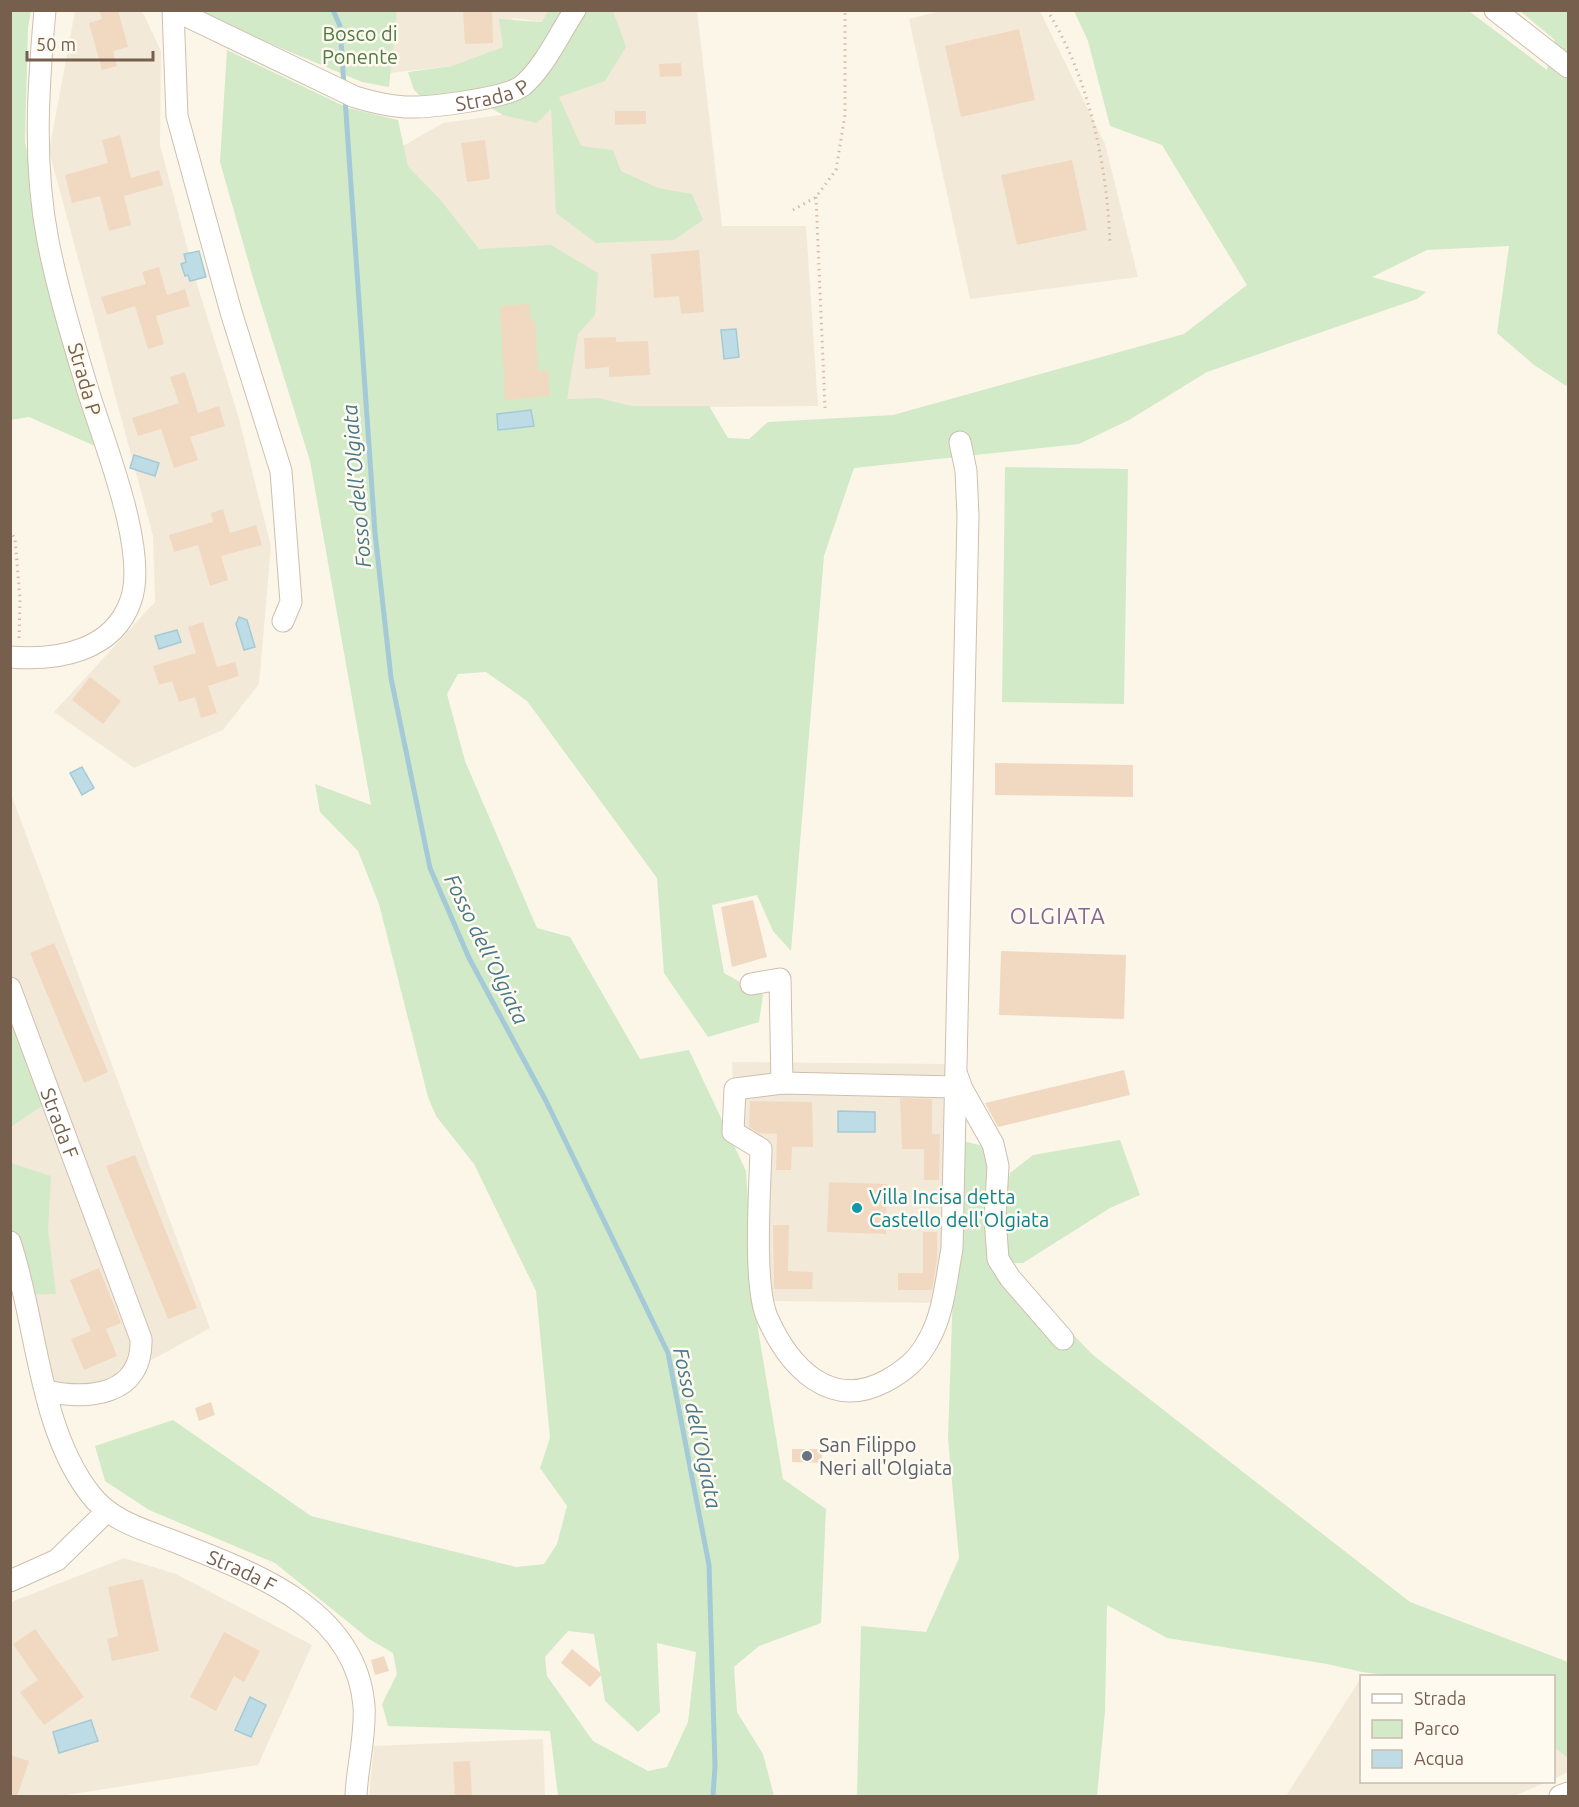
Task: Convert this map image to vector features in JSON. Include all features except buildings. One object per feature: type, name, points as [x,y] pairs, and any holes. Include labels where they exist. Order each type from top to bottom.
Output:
[{"type":"street","name":"Strada P","points":[[13,657],[68,654],[101,641],[116,626],[128,608],[136,577],[132,535],[87,387],[55,271],[45,222],[37,140],[37,99],[45,10]]},
{"type":"street","name":"Strada P","points":[[174,10],[356,97],[382,105],[414,107],[511,92],[533,75],[575,10]]},
{"type":"street","points":[[174,10],[177,116],[234,322],[280,471],[291,602],[283,621]]},
{"type":"street","points":[[1495,10],[1569,67]]},
{"type":"street","points":[[956,1079],[782,1083],[735,1089],[733,1132],[761,1149],[760,1280],[766,1316],[790,1358],[820,1385],[844,1392],[871,1389],[908,1369],[928,1341],[940,1310],[952,1249],[956,1079],[968,516],[966,471],[960,442]]},
{"type":"street","points":[[751,984],[780,979],[782,1083]]},
{"type":"street","name":"Strada F","points":[[10,988],[141,1339],[140,1354],[134,1370],[117,1388],[104,1393],[80,1396],[46,1391]]},
{"type":"street","points":[[956,1079],[993,1143],[998,1166],[995,1218],[999,1259],[1010,1278],[1063,1339]]},
{"type":"street","name":"Strada F","points":[[10,1242],[59,1437],[87,1490],[107,1511],[128,1523],[271,1584],[313,1612],[337,1636],[356,1664],[362,1691],[364,1720],[356,1797]]},
{"type":"street","points":[[10,1581],[57,1560],[107,1511]]},
{"type":"street","points":[[1560,1797],[1569,1793]]},
{"type":"path","points":[[793,210],[816,197],[836,170],[845,116],[845,10]]},
{"type":"path","points":[[1047,10],[1062,35],[1085,93],[1102,160],[1110,243]]},
{"type":"path","points":[[816,197],[825,408]]},
{"type":"path","points":[[10,530],[15,538],[21,632],[13,657]]},
{"type":"shaded area","points":[[75,11],[142,11],[161,51],[160,145],[199,291],[238,415],[271,546],[259,684],[223,730],[134,768],[54,712],[155,602],[153,536],[49,151]]},
{"type":"shaded area","points":[[397,11],[548,11],[543,22],[513,18],[504,47],[452,66],[390,73]]},
{"type":"shaded area","points":[[594,11],[697,11],[722,226],[806,226],[818,406],[570,408],[439,198],[408,166],[403,146],[443,123],[551,108]]},
{"type":"shaded area","points":[[941,11],[1040,11],[1105,144],[1138,277],[970,299],[909,19]]},
{"type":"shaded area","points":[[11,794],[210,1328],[108,1384],[52,1387],[11,1271]]},
{"type":"shaded area","points":[[732,1062],[949,1064],[945,1303],[768,1301],[758,1172],[735,1127]]},
{"type":"shaded area","points":[[124,1558],[176,1574],[312,1645],[258,1765],[60,1796],[11,1796],[11,1602]]},
{"type":"shaded area","points":[[1360,1680],[1360,1783],[1545,1783],[1514,1796],[1286,1796]]},
{"type":"shaded area","points":[[1555,1718],[1568,1721],[1568,1772],[1555,1778]]},
{"type":"shaded area","points":[[543,1739],[545,1796],[369,1796],[374,1746]]},
{"type":"green space","points":[[11,11],[31,11],[28,28],[25,142],[95,446],[29,417],[11,420]]},
{"type":"green space","name":"Bosco di Ponente","points":[[193,11],[397,11],[389,87],[362,82]]},
{"type":"green space","points":[[548,11],[582,11],[584,14],[586,11],[613,11],[626,47],[605,81],[559,97],[581,146],[613,150],[621,171],[658,188],[692,194],[703,220],[674,240],[596,243],[556,213],[551,109],[537,123],[503,115],[464,92],[433,109],[414,90],[408,72],[452,66],[503,47],[499,19],[542,22]]},
{"type":"green space","points":[[1074,11],[1469,11],[1547,70],[1550,48],[1555,40],[1520,11],[1568,11],[1568,387],[1534,365],[1497,333],[1509,246],[1427,250],[1372,277],[1426,292],[1417,299],[1207,372],[1129,420],[1079,444],[854,468],[824,556],[791,951],[773,931],[757,895],[712,905],[724,973],[763,995],[759,1022],[708,1037],[664,973],[657,878],[527,701],[486,672],[458,674],[447,694],[465,761],[537,928],[570,937],[640,1059],[689,1050],[746,1171],[755,1311],[783,1479],[826,1509],[821,1623],[759,1646],[734,1667],[737,1712],[763,1754],[774,1796],[558,1796],[550,1731],[388,1726],[382,1704],[397,1674],[393,1653],[369,1639],[275,1563],[149,1510],[105,1481],[95,1446],[173,1420],[311,1516],[516,1567],[544,1564],[557,1544],[567,1506],[540,1468],[550,1438],[536,1291],[474,1164],[436,1116],[428,1097],[379,904],[358,851],[320,812],[315,784],[371,805],[310,461],[253,278],[220,162],[227,50],[348,108],[398,120],[408,166],[439,198],[479,249],[551,245],[598,273],[595,315],[578,334],[567,399],[598,398],[632,406],[709,406],[728,438],[749,439],[768,422],[893,415],[1184,334],[1247,285],[1162,145],[1110,126],[1088,41]],"holes":[[[568,1631],[594,1634],[605,1701],[638,1732],[660,1712],[657,1643],[696,1652],[688,1722],[667,1767],[648,1771],[593,1741],[547,1676],[545,1657]]]},
{"type":"green space","points":[[1005,467],[1128,469],[1124,704],[1002,702]]},
{"type":"green space","points":[[10,988],[49,1101],[11,1127],[10,1127]]},
{"type":"green space","points":[[958,1140],[988,1147],[1000,1223],[1010,1173],[1033,1155],[1120,1140],[1140,1195],[1110,1208],[1023,1263],[1009,1263],[1011,1271],[1093,1355],[1410,1602],[1568,1662],[1568,1758],[1555,1748],[1555,1675],[1385,1675],[1362,1672],[1327,1664],[1167,1638],[1107,1605],[1105,1712],[1097,1796],[857,1796],[861,1626],[926,1632],[959,1558],[948,1439]]},
{"type":"green space","points":[[11,1163],[51,1176],[48,1229],[56,1294],[11,1295]]},
{"type":"water","points":[[199,251],[206,277],[190,281],[188,275],[185,276],[181,264],[186,262],[184,254]]},
{"type":"water","points":[[736,329],[739,357],[724,359],[721,330]]},
{"type":"water","points":[[531,410],[534,426],[498,430],[497,414]]},
{"type":"water","points":[[134,455],[159,463],[155,476],[130,468]]},
{"type":"water","points":[[239,617],[247,620],[255,647],[244,650],[236,624]]},
{"type":"water","points":[[177,630],[181,642],[159,649],[155,636]]},
{"type":"water","points":[[82,767],[94,788],[82,795],[70,773]]},
{"type":"water","points":[[838,1111],[875,1112],[875,1132],[838,1132]]},
{"type":"water","points":[[250,1697],[266,1705],[251,1737],[235,1730]]},
{"type":"water","points":[[91,1720],[98,1741],[59,1753],[53,1732]]},
{"type":"waterway","name":"Fosso dell’Olgiata","points":[[333,10],[340,26],[344,86]]},
{"type":"waterway","name":"Fosso dell’Olgiata","points":[[345,98],[375,533],[391,678],[430,868],[469,958],[546,1101],[668,1353],[709,1565],[715,1766],[713,1796]]},
{"type":"place","name":"Villa Incisa detta Castello dell'Olgiata","points":[[857,1208]]},
{"type":"place","name":"San Filippo Neri all'Olgiata","points":[[807,1456]]},
{"type":"district","name":"OLGIATA","points":[[1058,915]]}]
